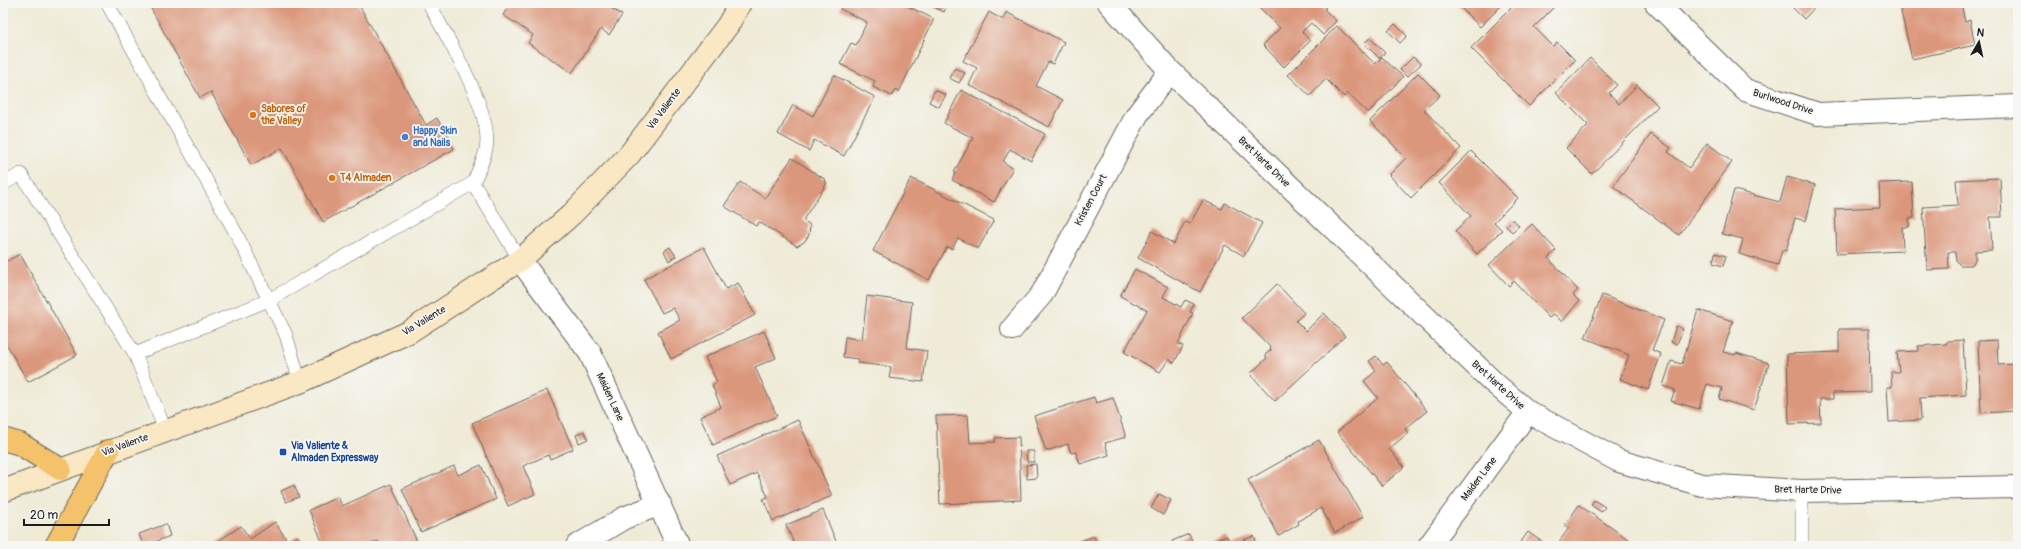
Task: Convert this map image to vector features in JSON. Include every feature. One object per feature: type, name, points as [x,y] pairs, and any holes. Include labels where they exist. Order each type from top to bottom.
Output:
[{"type":"main road","points":[[3,439],[20,444],[60,469]]},
{"type":"main road","points":[[56,546],[108,451]]},
{"type":"street","name":"Via Valiente","points":[[3,491],[108,451],[300,382],[409,332],[520,260],[572,214],[629,155],[728,25],[740,3]]},
{"type":"street","name":"Bret Harte Drive","points":[[1109,3],[1170,72],[1493,382],[1528,412],[1619,461],[1702,485],[1802,492],[2018,487]]},
{"type":"street","name":"Burlwood Drive","points":[[1656,3],[1745,90],[1818,114],[2018,106]]},
{"type":"street","name":"Kristen Court","points":[[1012,329],[1042,294],[1137,115],[1170,72]]},
{"type":"street","name":"Maiden Lane","points":[[520,260],[590,353],[678,546]]},
{"type":"street","name":"Maiden Lane","points":[[1429,546],[1528,412]]},
{"type":"street","points":[[578,546],[624,518],[660,504]]},
{"type":"lane","points":[[108,3],[237,235],[286,335],[300,382]]},
{"type":"lane","points":[[135,354],[269,300],[473,183],[486,149],[487,127],[474,91],[429,3]]},
{"type":"lane","points":[[3,184],[21,174],[135,354],[166,430]]},
{"type":"lane","points":[[473,183],[520,260]]},
{"type":"lane","points":[[1802,492],[1802,546]]},
{"type":"building","points":[[148,3],[358,3],[426,125],[437,118],[454,149],[323,222],[282,148],[251,165],[211,92],[200,98]]},
{"type":"building","points":[[511,3],[603,3],[622,15],[609,35],[601,29],[572,73],[528,43],[533,35],[503,15]]},
{"type":"building","points":[[843,3],[901,3],[934,19],[899,92],[895,90],[892,96],[873,87],[875,81],[840,64],[851,43],[856,45],[867,22],[840,9]]},
{"type":"building","points":[[925,3],[948,3],[944,12]]},
{"type":"building","points":[[1255,3],[1321,3],[1326,8],[1324,9],[1336,21],[1323,35],[1311,23],[1302,32],[1310,41],[1284,67],[1263,45],[1280,28]]},
{"type":"building","points":[[1456,3],[1504,3],[1480,27]]},
{"type":"building","points":[[1516,3],[1554,3],[1556,5],[1534,27],[1553,46],[1557,42],[1575,60],[1529,106],[1471,48]]},
{"type":"building","points":[[1788,3],[1819,3],[1804,19]]},
{"type":"building","points":[[1899,3],[1961,3],[1965,22],[1970,20],[1975,45],[1912,59]]},
{"type":"building","points":[[989,12],[1003,20],[1006,12],[1064,42],[1053,64],[1048,62],[1036,86],[1063,100],[1049,127],[969,85],[977,68],[963,61]]},
{"type":"building","points":[[1395,24],[1407,36],[1400,43],[1388,31]]},
{"type":"building","points":[[1337,26],[1375,64],[1382,57],[1403,77],[1368,113],[1347,93],[1344,97],[1326,79],[1310,96],[1288,75]]},
{"type":"building","points":[[1370,38],[1385,53],[1379,58],[1364,43]]},
{"type":"building","points":[[1413,57],[1421,64],[1407,77],[1400,70]]},
{"type":"building","points":[[1590,58],[1617,85],[1609,93],[1619,104],[1637,85],[1658,106],[1592,174],[1566,148],[1588,125],[1556,93]]},
{"type":"building","points":[[955,68],[965,73],[959,83],[949,78]]},
{"type":"building","points":[[1418,73],[1440,95],[1424,110],[1461,148],[1411,198],[1389,175],[1406,158],[1370,121]]},
{"type":"building","points":[[834,75],[875,97],[844,156],[814,140],[809,151],[778,134],[793,105],[813,116]]},
{"type":"building","points":[[935,90],[946,95],[939,107],[929,102]]},
{"type":"building","points":[[961,90],[1045,134],[1031,161],[1010,149],[1003,162],[1013,168],[994,202],[952,180],[956,173],[954,172],[973,138],[944,123]]},
{"type":"building","points":[[1651,134],[1671,148],[1668,152],[1689,168],[1707,143],[1732,162],[1679,235],[1613,186]]},
{"type":"building","points":[[1471,151],[1518,198],[1494,222],[1502,230],[1477,254],[1455,231],[1471,216],[1439,183]]},
{"type":"building","points":[[792,158],[826,180],[825,182],[827,183],[803,220],[810,225],[809,235],[804,242],[797,246],[759,222],[756,226],[724,206],[740,182],[765,198]]},
{"type":"building","points":[[1787,177],[1815,185],[1806,221],[1795,218],[1786,251],[1782,250],[1778,265],[1739,254],[1743,239],[1722,234],[1734,190],[1780,202]]},
{"type":"building","points":[[911,178],[994,220],[978,249],[958,238],[952,249],[947,247],[929,280],[873,251]]},
{"type":"building","points":[[2000,178],[2002,217],[1990,217],[1992,250],[1975,251],[1975,260],[1972,265],[1960,265],[1956,260],[1955,252],[1948,252],[1949,269],[1927,270],[1923,207],[1958,205],[1956,180]]},
{"type":"building","points":[[2015,178],[2018,178],[2018,211],[2017,211]]},
{"type":"building","points":[[1912,182],[1914,218],[1909,218],[1909,227],[1902,227],[1903,251],[1837,254],[1835,209],[1880,207],[1879,183]]},
{"type":"building","points":[[1203,200],[1222,209],[1225,203],[1262,223],[1244,256],[1225,245],[1200,292],[1138,258],[1152,231],[1174,244],[1185,222],[1190,224]]},
{"type":"building","points":[[1513,219],[1519,226],[1512,232],[1506,226]]},
{"type":"building","points":[[1532,224],[1556,250],[1548,258],[1578,290],[1573,295],[1579,301],[1562,322],[1554,314],[1549,318],[1514,281],[1509,286],[1489,265]]},
{"type":"building","points":[[670,247],[676,256],[669,261],[664,251]]},
{"type":"building","points":[[704,247],[726,289],[738,283],[755,315],[671,359],[658,332],[680,320],[673,308],[662,313],[644,279]]},
{"type":"building","points":[[1715,253],[1726,256],[1723,266],[1713,263]]},
{"type":"building","points":[[20,254],[77,355],[28,382],[3,338],[3,263]]},
{"type":"building","points":[[1135,269],[1168,287],[1163,297],[1181,307],[1185,300],[1194,304],[1190,312],[1193,313],[1178,344],[1183,346],[1174,363],[1169,359],[1160,372],[1124,352],[1147,310],[1120,296]]},
{"type":"building","points":[[1277,284],[1304,313],[1296,321],[1306,331],[1324,313],[1345,336],[1275,401],[1250,374],[1267,358],[1265,355],[1271,350],[1270,347],[1242,318]]},
{"type":"building","points":[[1602,295],[1664,320],[1652,350],[1661,354],[1648,390],[1620,379],[1629,355],[1585,338]]},
{"type":"building","points":[[867,296],[912,302],[907,348],[927,351],[923,382],[889,378],[891,367],[858,363],[859,359],[843,357],[845,337],[862,340]]},
{"type":"building","points":[[1698,310],[1733,321],[1723,352],[1735,355],[1736,353],[1769,363],[1754,410],[1719,399],[1722,388],[1707,384],[1699,409],[1671,401],[1675,390],[1663,386],[1671,361],[1682,364]]},
{"type":"building","points":[[1676,326],[1683,329],[1677,344],[1671,342]]},
{"type":"building","points":[[1839,329],[1869,329],[1870,392],[1833,393],[1833,399],[1820,399],[1821,423],[1789,424],[1787,354],[1839,352]]},
{"type":"building","points":[[764,331],[776,358],[755,367],[777,416],[713,445],[700,417],[721,407],[712,385],[717,382],[705,357]]},
{"type":"building","points":[[1963,340],[1966,395],[1920,398],[1921,420],[1889,422],[1887,387],[1892,387],[1891,372],[1899,372],[1897,352],[1919,351],[1918,346],[1946,344],[1948,341]]},
{"type":"building","points":[[1997,340],[1998,365],[2018,364],[2018,411],[1981,413],[1978,341]]},
{"type":"building","points":[[1376,356],[1383,365],[1387,362],[1427,411],[1405,429],[1408,433],[1389,449],[1404,467],[1382,486],[1337,432],[1378,398],[1364,381],[1376,371],[1369,361]]},
{"type":"building","points":[[547,390],[573,449],[550,459],[548,455],[523,466],[535,494],[508,506],[472,423]]},
{"type":"building","points":[[1094,397],[1096,403],[1113,398],[1126,437],[1105,443],[1109,455],[1080,464],[1076,452],[1071,453],[1068,444],[1046,451],[1034,416]]},
{"type":"building","points":[[968,415],[970,443],[995,442],[995,438],[1019,437],[1021,500],[940,504],[936,416]]},
{"type":"building","points":[[798,420],[832,496],[773,521],[763,499],[768,497],[757,473],[730,485],[717,456]]},
{"type":"building","points":[[584,431],[588,439],[579,443],[576,435]]},
{"type":"building","points":[[1319,440],[1363,517],[1335,533],[1321,508],[1298,521],[1299,524],[1279,536],[1248,480]]},
{"type":"building","points":[[1026,451],[1034,451],[1034,462],[1027,462]]},
{"type":"building","points":[[1036,464],[1037,478],[1027,479],[1026,465]]},
{"type":"building","points":[[481,465],[496,499],[421,532],[402,489],[454,466],[458,475]]},
{"type":"building","points":[[391,484],[419,546],[381,546],[378,541],[366,546],[324,546],[309,510],[338,497],[342,506]]},
{"type":"building","points":[[294,485],[299,497],[286,502],[281,491]]},
{"type":"building","points":[[1159,494],[1171,500],[1163,515],[1151,508]]},
{"type":"building","points":[[1594,500],[1605,507],[1601,512],[1591,505]]},
{"type":"building","points":[[1579,505],[1632,542],[1630,546],[1556,546],[1569,528],[1565,525]]},
{"type":"building","points":[[823,510],[838,546],[795,546],[786,525]]},
{"type":"building","points":[[275,522],[288,542],[298,536],[305,546],[211,546],[241,526],[250,539]]},
{"type":"building","points":[[166,524],[170,536],[144,546],[139,534]]},
{"type":"building","points":[[1528,532],[1548,546],[1518,546]]},
{"type":"building","points":[[1189,534],[1194,546],[1174,546],[1172,541]]},
{"type":"building","points":[[1094,536],[1097,546],[1067,546]]},
{"type":"building","points":[[1227,536],[1231,545],[1254,536],[1258,546],[1200,546]]},
{"type":"place","name":"Sabores of the Valley","points":[[253,115]]},
{"type":"place","name":"Happy Skin and Nails","points":[[405,137]]},
{"type":"place","name":"T4 Almaden","points":[[332,178]]},
{"type":"place","name":"Via Valiente & Almaden Expressway","points":[[283,452]]}]
